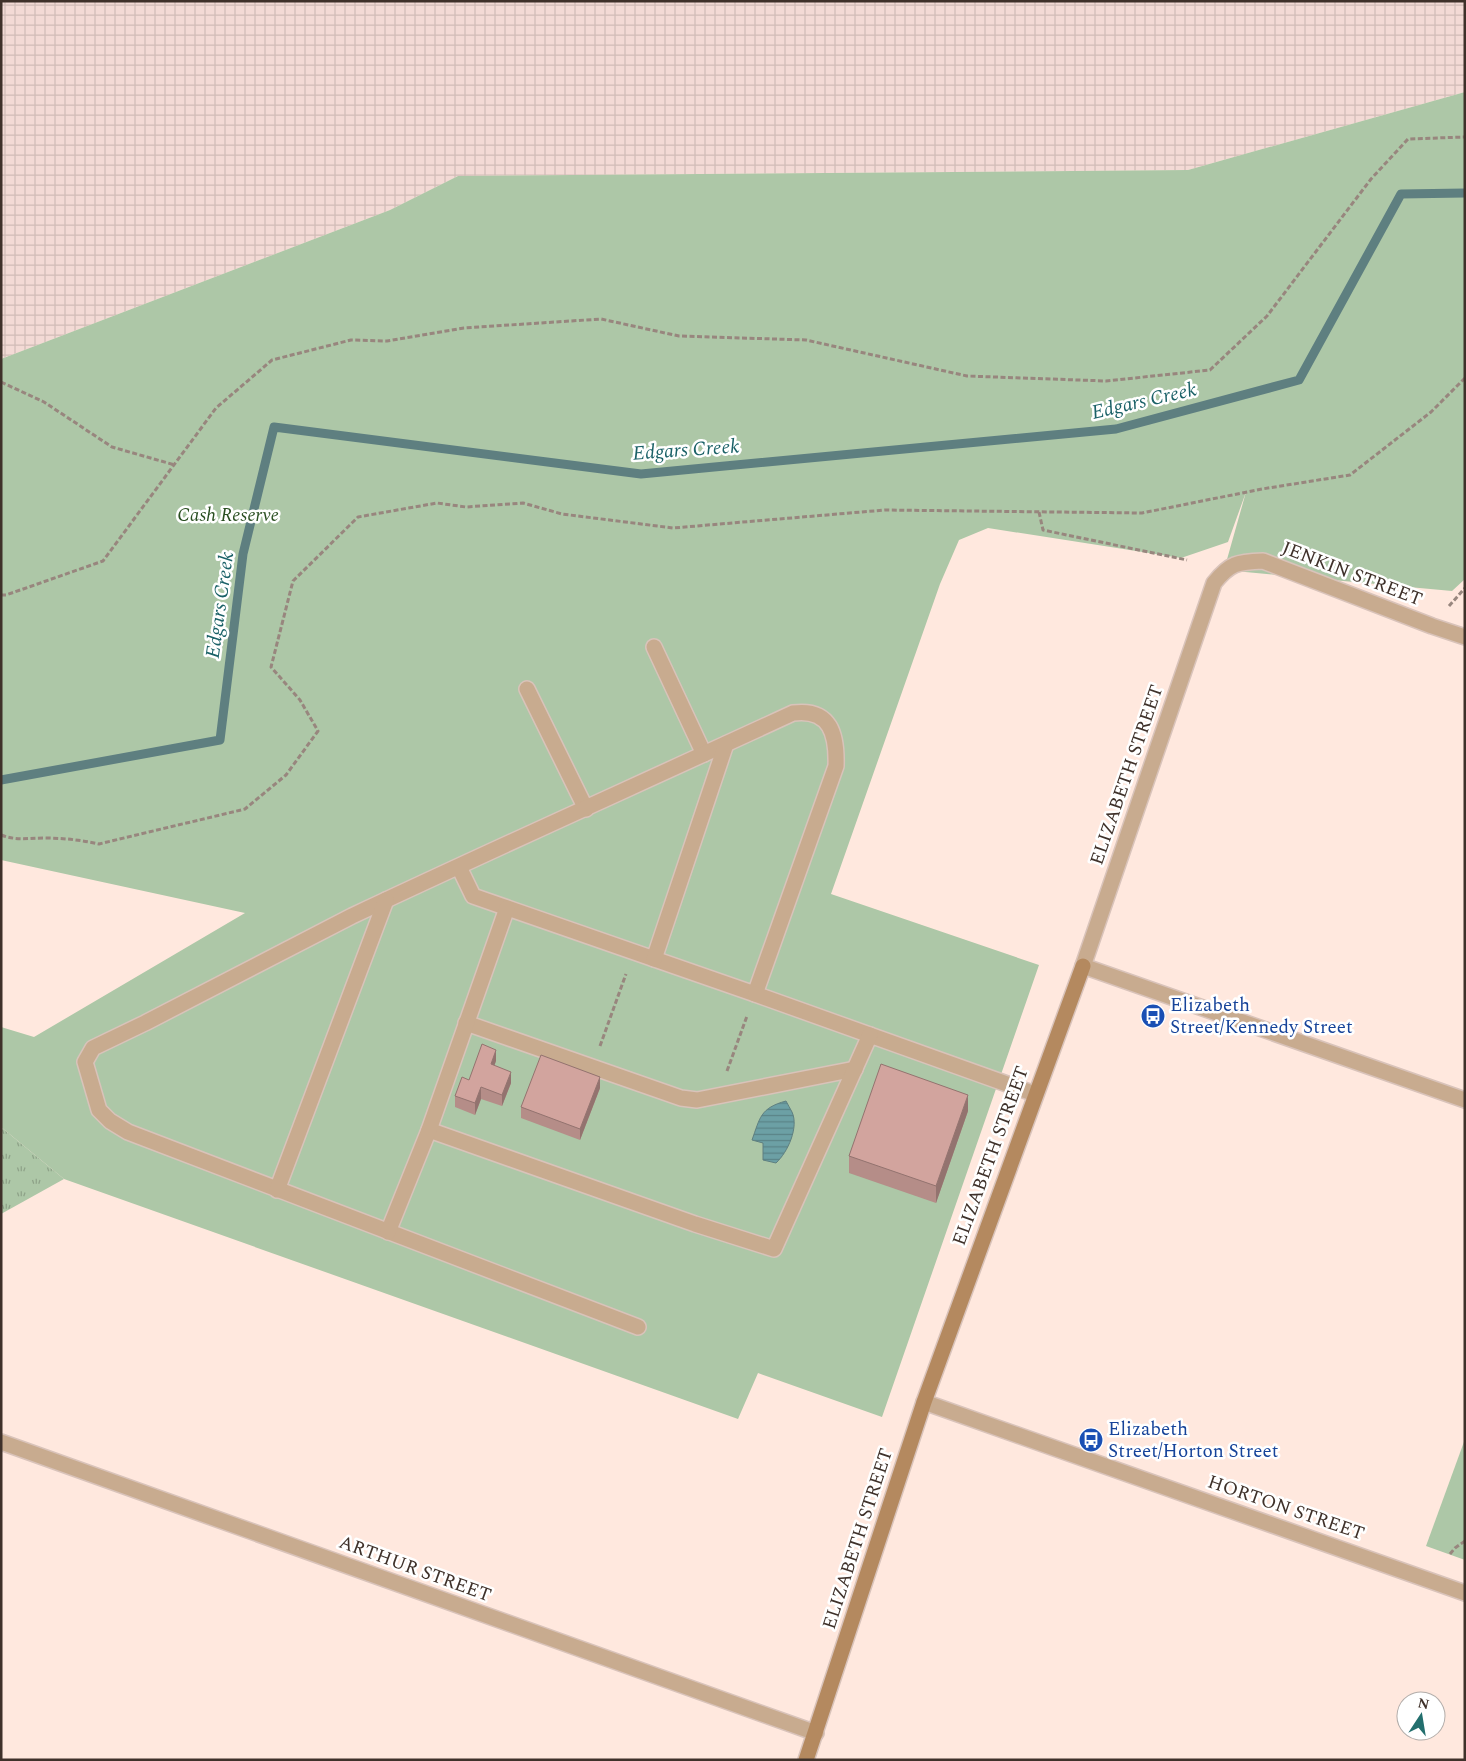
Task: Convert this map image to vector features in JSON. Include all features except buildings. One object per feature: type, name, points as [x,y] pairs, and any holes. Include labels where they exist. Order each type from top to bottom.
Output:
[{"type":"street","name":"JENKIN STREET","points":[[1224,570],[1240,562],[1262,561],[1465,637]]},
{"type":"street","name":"ELIZABETH STREET","points":[[806,1760],[924,1402],[1083,966],[1214,583],[1224,570]]},
{"type":"street","points":[[654,647],[704,754]]},
{"type":"street","points":[[527,689],[586,809]]},
{"type":"street","points":[[638,1327],[128,1132],[110,1121],[99,1110],[85,1062],[93,1048],[352,916],[793,713],[805,711],[814,713],[828,723],[834,735],[837,748],[836,766],[755,994]]},
{"type":"street","points":[[654,959],[726,744]]},
{"type":"street","points":[[459,867],[473,896],[1035,1094]]},
{"type":"street","points":[[278,1190],[386,900]]},
{"type":"street","points":[[388,1232],[429,1130],[507,908]]},
{"type":"street","points":[[1083,966],[1465,1100]]},
{"type":"street","points":[[466,1023],[681,1098],[696,1100],[855,1069]]},
{"type":"street","points":[[429,1130],[694,1224],[774,1248],[870,1035]]},
{"type":"street","name":"HORTON STREET","points":[[924,1402],[1465,1593]]},
{"type":"street","name":"ARTHUR STREET","points":[[1,1442],[816,1733]]},
{"type":"path","points":[[1,595],[6,595],[103,561],[216,408],[272,360],[350,340],[387,341],[464,328],[601,319],[679,336],[806,340],[968,376],[1106,381],[1210,370],[1267,316],[1371,179],[1408,140],[1465,137]]},
{"type":"path","points":[[1,835],[12,839],[44,838],[77,840],[99,844],[245,809],[286,775],[318,731],[300,700],[271,667],[293,581],[358,517],[437,504],[466,506],[523,503],[562,514],[673,528],[885,510],[1142,513],[1262,489],[1350,475],[1431,412],[1465,378]]},
{"type":"path","points":[[1,382],[44,402],[112,447],[175,465]]},
{"type":"path","points":[[1040,512],[1043,530],[1187,560]]},
{"type":"path","points":[[592,1067],[634,952]]},
{"type":"path","points":[[718,1095],[755,994]]},
{"type":"path","points":[[1450,1554],[1465,1541]]},
{"type":"shaded area","points":[[1,1],[1465,1],[1465,92],[1188,170],[458,176],[390,210],[1,359]]},
{"type":"green space","name":"Cash Reserve","points":[[1465,92],[1465,579],[1452,591],[1224,570],[1246,492],[1228,542],[1181,558],[988,528],[959,540],[940,584],[831,894],[1039,965],[882,1417],[758,1373],[738,1419],[64,1179],[1,1127],[1,1027],[34,1037],[245,913],[1,860],[1,359],[390,210],[458,176],[1188,170]]},
{"type":"green space","points":[[1,1127],[64,1179],[1,1214]]},
{"type":"green space","points":[[1465,1439],[1465,1560],[1426,1546]]},
{"type":"water","points":[[786,1101],[794,1118],[791,1139],[785,1152],[776,1163],[763,1160],[763,1143],[752,1140],[759,1120],[771,1107]]},
{"type":"waterway","name":"Edgars Creek","points":[[1,780],[220,740],[243,554],[274,427],[641,474],[1116,429],[1299,380],[1401,194],[1465,193]]},
{"type":"place","name":"Elizabeth Street/Kennedy Street","points":[[1153,1016]]},
{"type":"place","name":"Elizabeth Street/Horton Street","points":[[1091,1440]]}]
